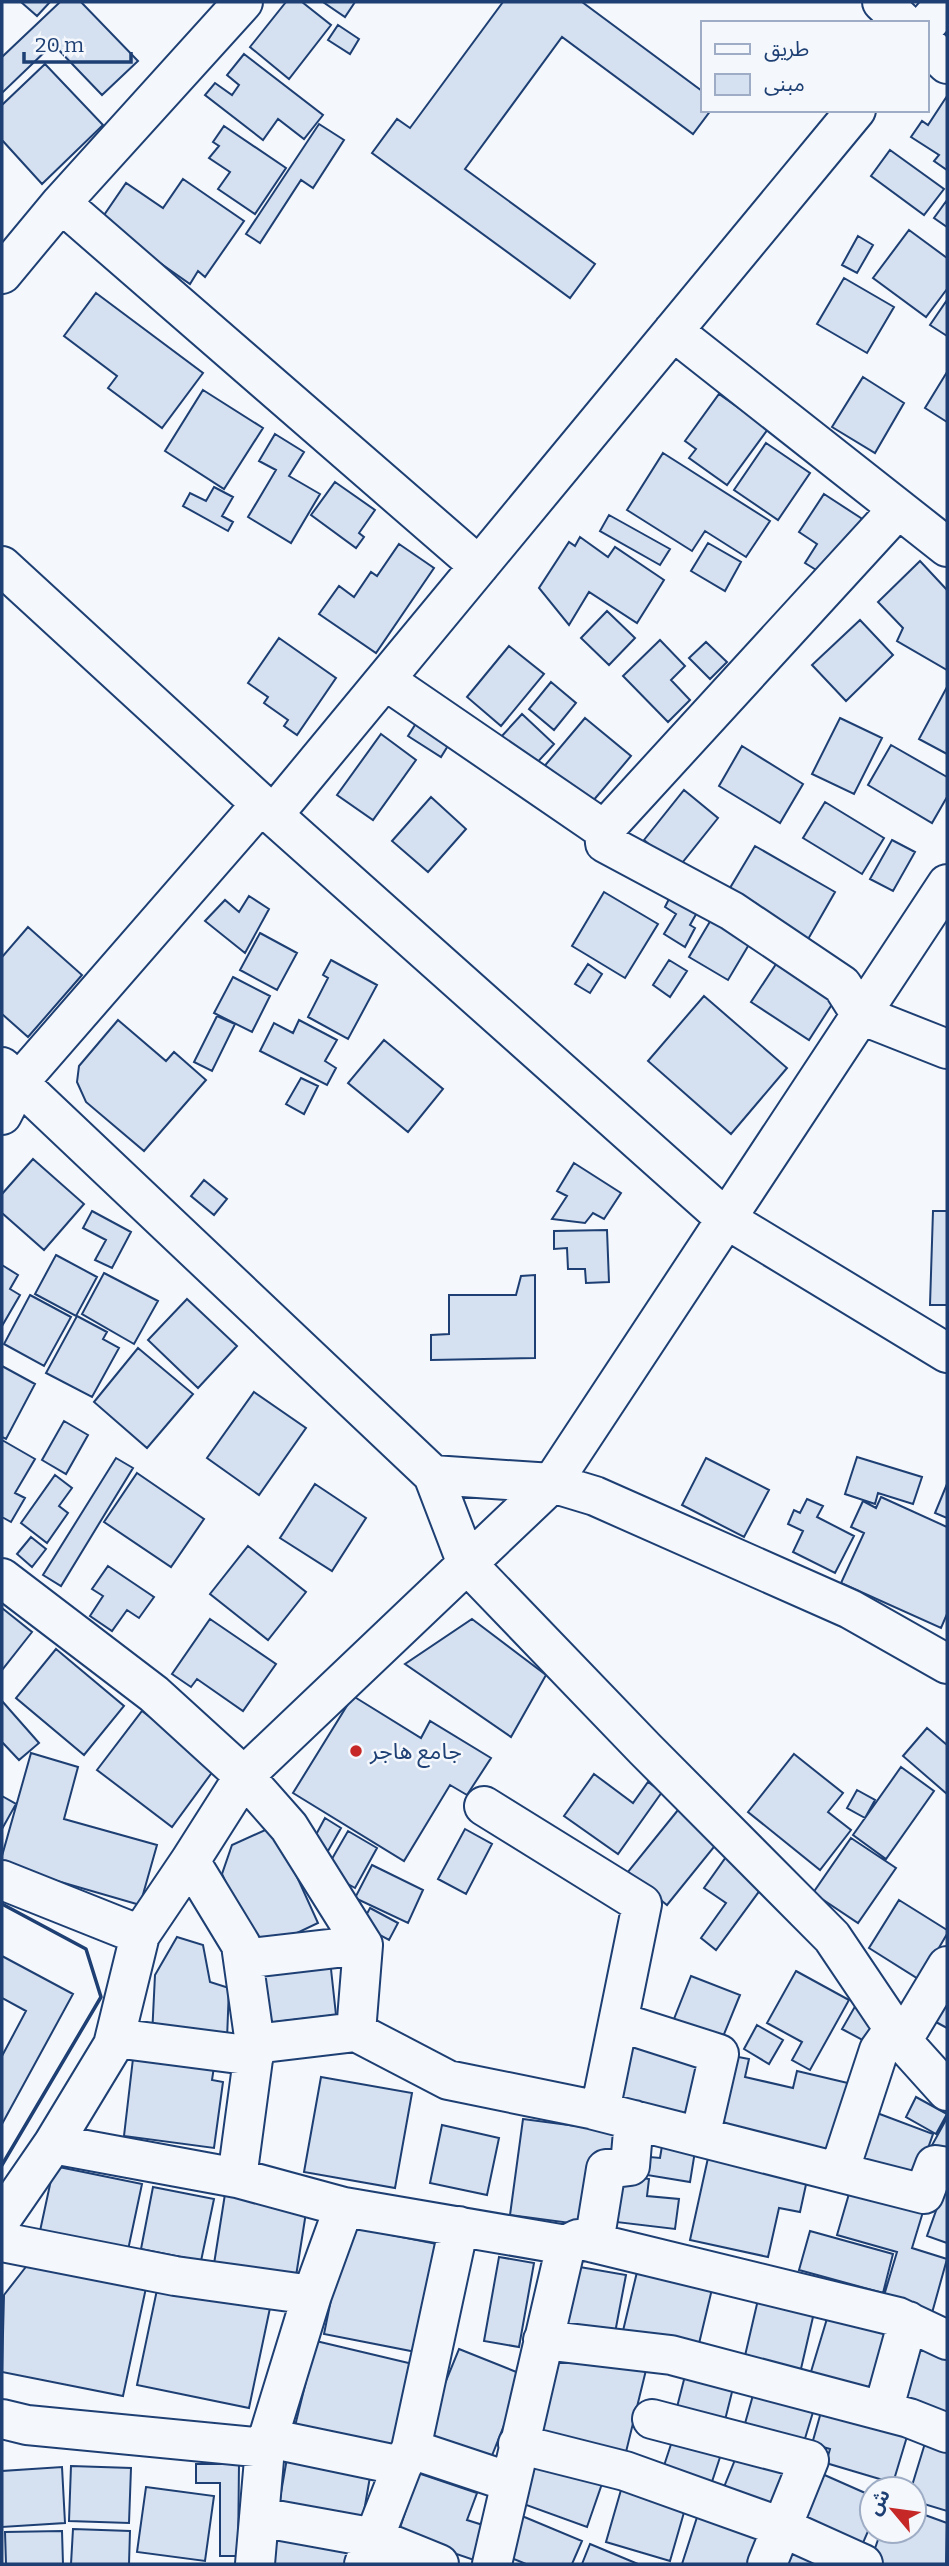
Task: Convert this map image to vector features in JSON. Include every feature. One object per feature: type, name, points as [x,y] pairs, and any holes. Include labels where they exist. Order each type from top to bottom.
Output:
[{"type":"street","points":[[2,274],[61,203],[243,2]]},
{"type":"street","points":[[882,2],[902,21]]},
{"type":"street","points":[[928,23],[946,2]]},
{"type":"street","points":[[928,46],[947,64]]},
{"type":"street","points":[[2,1115],[10,1075],[267,809],[384,680],[854,112]]},
{"type":"street","points":[[61,203],[479,566]]},
{"type":"street","points":[[673,331],[947,547]]},
{"type":"street","points":[[898,509],[604,830],[605,843],[732,911],[842,985],[861,1015],[947,1049]]},
{"type":"street","points":[[2,566],[267,809],[726,1219],[947,1353]]},
{"type":"street","points":[[384,680],[604,830]]},
{"type":"street","points":[[2,2218],[53,2144],[113,2045],[140,1935],[244,1776],[552,1483],[947,884]]},
{"type":"street","points":[[10,1075],[433,1475],[467,1563],[645,1749],[832,1937],[898,2035],[947,2091]]},
{"type":"street","points":[[433,1475],[552,1483],[594,1496],[850,1609],[947,1664]]},
{"type":"street","points":[[2,1578],[154,1694],[244,1776],[289,1827],[363,1945],[356,2032]]},
{"type":"street","points":[[115,2038],[254,2050],[356,2032],[448,2081],[600,2111],[642,1904],[484,1806]]},
{"type":"street","points":[[190,1861],[241,1945],[254,2050],[237,2178]]},
{"type":"street","points":[[2,1880],[140,1935]]},
{"type":"street","points":[[243,1959],[363,1945]]},
{"type":"street","points":[[839,2172],[879,2050],[898,2035],[947,1966]]},
{"type":"street","points":[[619,2022],[719,2054],[700,2137]]},
{"type":"street","points":[[594,2110],[924,2194],[935,2165],[947,2168]]},
{"type":"street","points":[[496,2563],[518,2444],[543,2340],[606,2169],[630,2166],[634,2120]]},
{"type":"street","points":[[53,2144],[237,2178],[344,2207],[580,2244],[908,2321],[947,2340]]},
{"type":"street","points":[[255,2564],[266,2443],[312,2295],[344,2207]]},
{"type":"street","points":[[370,2551],[407,2457],[459,2226]]},
{"type":"street","points":[[2,2242],[175,2276],[312,2295]]},
{"type":"street","points":[[883,2411],[908,2321]]},
{"type":"street","points":[[543,2340],[671,2355],[883,2411],[947,2433]]},
{"type":"street","points":[[2,2419],[27,2425],[266,2443],[407,2457],[510,2482]]},
{"type":"street","points":[[652,2419],[809,2460],[767,2564]]},
{"type":"street","points":[[518,2444],[625,2471],[781,2528],[863,2564]]},
{"type":"street","points":[[259,2517],[370,2551],[439,2564]]},
{"type":"building","points":[[21,2],[50,2],[37,16]]},
{"type":"building","points":[[60,2],[81,2],[138,61],[102,95],[53,44],[2,93],[2,57]]},
{"type":"building","points":[[286,2],[302,2],[331,25],[289,79],[250,47]]},
{"type":"building","points":[[323,2],[355,2],[345,17]]},
{"type":"building","points":[[503,2],[582,2],[701,90],[701,112],[710,112],[693,134],[562,37],[465,169],[595,264],[570,298],[372,153],[397,119],[410,128]]},
{"type":"building","points":[[338,25],[359,39],[350,54],[328,40]]},
{"type":"building","points":[[244,54],[323,115],[304,139],[278,119],[263,140],[205,95],[215,83],[232,95],[239,85],[227,75]]},
{"type":"building","points":[[45,64],[103,125],[42,184],[2,140],[2,105]]},
{"type":"building","points":[[947,96],[947,170],[934,161],[939,155],[911,137],[922,121],[928,125]]},
{"type":"building","points":[[319,124],[344,140],[313,188],[301,180],[260,243],[246,234]]},
{"type":"building","points":[[224,126],[286,168],[255,214],[218,189],[230,172],[209,158],[219,146],[213,142]]},
{"type":"building","points":[[890,150],[944,189],[924,215],[871,176]]},
{"type":"building","points":[[183,179],[244,221],[205,277],[198,271],[190,284],[100,221],[126,183],[163,208]]},
{"type":"building","points":[[947,200],[947,227],[934,218]]},
{"type":"building","points":[[909,230],[947,258],[947,289],[926,317],[873,278]]},
{"type":"building","points":[[858,236],[873,245],[857,273],[842,265]]},
{"type":"building","points":[[844,278],[894,307],[867,353],[817,324]]},
{"type":"building","points":[[96,293],[203,373],[162,428],[108,388],[117,376],[64,336]]},
{"type":"building","points":[[947,300],[947,336],[930,325]]},
{"type":"building","points":[[947,372],[947,422],[925,408]]},
{"type":"building","points":[[863,377],[904,403],[875,453],[832,427]]},
{"type":"building","points":[[203,390],[263,428],[224,489],[165,451]]},
{"type":"building","points":[[719,394],[768,429],[727,485],[689,458],[696,449],[685,441]]},
{"type":"building","points":[[275,434],[304,452],[289,476],[320,494],[291,543],[248,517],[276,470],[259,461]]},
{"type":"building","points":[[766,443],[810,473],[778,520],[734,490]]},
{"type":"building","points":[[663,453],[770,521],[746,557],[705,531],[692,551],[627,510]]},
{"type":"building","points":[[335,482],[375,510],[359,533],[364,537],[356,548],[311,515]]},
{"type":"building","points":[[214,487],[233,497],[222,516],[233,522],[228,531],[183,506],[190,493],[206,501]]},
{"type":"building","points":[[824,494],[867,522],[829,578],[805,563],[817,544],[799,532]]},
{"type":"building","points":[[609,515],[670,549],[660,565],[600,531]]},
{"type":"building","points":[[580,537],[608,557],[615,547],[664,580],[637,623],[589,592],[569,625],[539,588],[569,542],[575,546]]},
{"type":"building","points":[[708,543],[741,562],[725,591],[691,571]]},
{"type":"building","points":[[399,544],[434,568],[376,653],[319,614],[339,586],[354,597],[371,572],[377,576]]},
{"type":"building","points":[[920,561],[947,590],[947,670],[897,641],[903,628],[878,602]]},
{"type":"building","points":[[607,611],[635,638],[609,665],[581,638]]},
{"type":"building","points":[[860,620],[893,655],[846,701],[812,665]]},
{"type":"building","points":[[279,638],[336,678],[297,735],[284,726],[288,720],[264,703],[268,697],[248,683]]},
{"type":"building","points":[[660,640],[685,666],[671,680],[690,700],[668,722],[623,676]]},
{"type":"building","points":[[706,642],[727,662],[710,679],[689,658]]},
{"type":"building","points":[[509,646],[544,674],[501,726],[467,697]]},
{"type":"building","points":[[551,682],[576,703],[554,730],[529,709]]},
{"type":"building","points":[[947,687],[947,754],[919,739]]},
{"type":"building","points":[[422,714],[454,736],[441,757],[408,736]]},
{"type":"building","points":[[522,714],[554,744],[534,766],[501,737]]},
{"type":"building","points":[[585,718],[631,756],[587,808],[542,769]]},
{"type":"building","points":[[840,718],[882,738],[854,794],[812,774]]},
{"type":"building","points":[[381,734],[416,760],[373,820],[337,795]]},
{"type":"building","points":[[891,745],[947,777],[947,797],[932,823],[868,785]]},
{"type":"building","points":[[742,746],[803,784],[780,823],[719,786]]},
{"type":"building","points":[[684,790],[718,818],[678,868],[644,840]]},
{"type":"building","points":[[431,797],[466,829],[428,872],[392,841]]},
{"type":"building","points":[[825,802],[884,838],[862,874],[803,838]]},
{"type":"building","points":[[892,840],[915,852],[893,891],[870,879]]},
{"type":"building","points":[[755,846],[835,892],[807,941],[750,915],[757,904],[730,888]]},
{"type":"building","points":[[604,892],[658,924],[625,978],[572,946]]},
{"type":"building","points":[[672,893],[699,909],[690,925],[695,928],[685,947],[664,934],[676,914],[665,907]]},
{"type":"building","points":[[249,896],[269,909],[245,953],[205,921],[225,900],[239,912]]},
{"type":"building","points":[[715,913],[754,936],[728,980],[689,957]]},
{"type":"building","points":[[28,927],[82,975],[28,1037],[2,1014],[2,957]]},
{"type":"building","points":[[260,933],[297,953],[277,990],[240,970]]},
{"type":"building","points":[[782,955],[840,992],[809,1040],[751,1002]]},
{"type":"building","points":[[331,960],[377,985],[348,1039],[308,1017],[328,978],[323,975]]},
{"type":"building","points":[[669,960],[687,971],[670,997],[653,985]]},
{"type":"building","points":[[588,964],[602,974],[590,993],[575,984]]},
{"type":"building","points":[[233,977],[270,996],[252,1032],[214,1013]]},
{"type":"building","points":[[704,996],[787,1068],[731,1134],[648,1061]]},
{"type":"building","points":[[217,1016],[235,1024],[212,1071],[194,1062]]},
{"type":"building","points":[[118,1020],[166,1061],[174,1052],[206,1080],[144,1151],[86,1102],[77,1082],[79,1066]]},
{"type":"building","points":[[299,1020],[337,1040],[325,1061],[336,1068],[327,1085],[260,1051],[274,1023],[293,1033]]},
{"type":"building","points":[[384,1040],[443,1089],[408,1132],[348,1083]]},
{"type":"building","points":[[301,1078],[318,1086],[304,1114],[286,1104]]},
{"type":"building","points":[[33,1159],[84,1204],[44,1250],[2,1213],[2,1194]]},
{"type":"building","points":[[574,1163],[621,1193],[604,1219],[593,1213],[585,1223],[552,1219],[567,1196],[557,1191]]},
{"type":"building","points":[[204,1180],[227,1199],[214,1215],[191,1196]]},
{"type":"building","points":[[92,1211],[131,1232],[112,1268],[95,1260],[106,1240],[83,1228]]},
{"type":"building","points":[[933,1211],[947,1211],[947,1305],[930,1305]]},
{"type":"building","points":[[607,1230],[609,1282],[586,1283],[585,1269],[568,1269],[567,1248],[554,1249],[554,1231]]},
{"type":"building","points":[[56,1255],[97,1277],[76,1316],[35,1294]]},
{"type":"building","points":[[2,1265],[18,1275],[10,1289],[20,1295],[2,1326]]},
{"type":"building","points":[[104,1273],[158,1301],[134,1344],[82,1314]]},
{"type":"building","points":[[535,1275],[535,1358],[431,1360],[431,1335],[449,1334],[449,1295],[516,1295],[521,1276]]},
{"type":"building","points":[[30,1295],[71,1317],[44,1366],[4,1344]]},
{"type":"building","points":[[187,1299],[237,1346],[198,1388],[148,1340]]},
{"type":"building","points":[[77,1316],[107,1332],[103,1339],[119,1348],[92,1397],[46,1373]]},
{"type":"building","points":[[138,1348],[193,1394],[147,1448],[94,1402]]},
{"type":"building","points":[[2,1366],[35,1384],[6,1439],[2,1437]]},
{"type":"building","points":[[254,1392],[306,1428],[259,1495],[207,1458]]},
{"type":"building","points":[[64,1421],[88,1435],[66,1474],[42,1460]]},
{"type":"building","points":[[2,1440],[35,1459],[15,1493],[25,1498],[11,1522],[2,1517]]},
{"type":"building","points":[[857,1457],[922,1477],[913,1504],[878,1493],[875,1504],[845,1494]]},
{"type":"building","points":[[116,1458],[133,1468],[61,1586],[43,1575]]},
{"type":"building","points":[[706,1458],[769,1490],[744,1537],[682,1505]]},
{"type":"building","points":[[137,1473],[204,1519],[171,1567],[104,1522]]},
{"type":"building","points":[[55,1475],[72,1488],[59,1506],[68,1513],[47,1543],[21,1523]]},
{"type":"building","points":[[315,1484],[366,1518],[332,1571],[280,1538]]},
{"type":"building","points":[[947,1484],[947,1518],[935,1513]]},
{"type":"building","points":[[881,1497],[947,1527],[947,1614],[941,1628],[841,1583],[864,1533],[851,1527],[863,1501],[876,1508]]},
{"type":"building","points":[[807,1499],[823,1506],[817,1517],[854,1536],[835,1573],[793,1552],[803,1531],[788,1524],[794,1510],[800,1513]]},
{"type":"building","points":[[31,1537],[46,1549],[32,1567],[17,1554]]},
{"type":"building","points":[[248,1546],[306,1592],[268,1640],[210,1594]]},
{"type":"building","points":[[108,1566],[154,1597],[139,1618],[127,1610],[112,1631],[90,1616],[103,1596],[92,1589]]},
{"type":"building","points":[[2,1608],[32,1632],[2,1670]]},
{"type":"building","points":[[210,1619],[276,1664],[243,1711],[197,1679],[191,1687],[172,1674]]},
{"type":"building","points":[[472,1619],[546,1675],[511,1737],[405,1664]]},
{"type":"building","points":[[56,1649],[124,1706],[84,1755],[16,1698]]},
{"type":"building","points":[[353,1696],[421,1738],[430,1721],[491,1758],[467,1795],[450,1785],[404,1861],[293,1793]]},
{"type":"building","points":[[2,1701],[39,1743],[19,1760],[2,1742]]},
{"type":"building","points":[[142,1711],[216,1767],[172,1827],[97,1770]]},
{"type":"building","points":[[927,1728],[947,1745],[947,1794],[903,1756]]},
{"type":"building","points":[[31,1753],[78,1767],[64,1819],[157,1845],[140,1905],[2,1865],[2,1856]]},
{"type":"building","points":[[794,1754],[843,1793],[828,1812],[851,1830],[820,1870],[748,1812]]},
{"type":"building","points":[[901,1767],[934,1791],[886,1859],[853,1835]]},
{"type":"building","points":[[594,1774],[633,1803],[648,1782],[662,1792],[618,1854],[564,1816]]},
{"type":"building","points":[[857,1790],[875,1800],[865,1818],[847,1808]]},
{"type":"building","points":[[2,1796],[16,1804],[2,1829]]},
{"type":"building","points":[[678,1810],[718,1842],[667,1905],[627,1873]]},
{"type":"building","points":[[325,1818],[341,1828],[328,1851],[312,1842]]},
{"type":"building","points":[[274,1826],[318,1923],[257,1952],[222,1874],[232,1845]]},
{"type":"building","points":[[465,1829],[492,1844],[466,1894],[438,1879]]},
{"type":"building","points":[[348,1831],[377,1848],[355,1888],[325,1871]]},
{"type":"building","points":[[851,1838],[896,1868],[858,1923],[813,1893]]},
{"type":"building","points":[[731,1850],[769,1878],[716,1950],[701,1938],[726,1903],[704,1888]]},
{"type":"building","points":[[372,1865],[423,1890],[408,1923],[355,1898]]},
{"type":"building","points":[[899,1900],[947,1930],[920,1980],[869,1948]]},
{"type":"building","points":[[370,1908],[398,1923],[389,1940],[361,1925]]},
{"type":"building","points":[[177,1937],[203,1945],[210,1982],[229,1988],[227,2039],[152,2036],[155,1975]]},
{"type":"building","points":[[2,1956],[73,1994],[2,2124],[2,2056],[26,2011],[2,1998]]},
{"type":"building","points":[[330,1960],[336,2015],[266,2023],[260,1968]]},
{"type":"building","points":[[796,1971],[849,2000],[810,2070],[792,2060],[802,2042],[767,2023]]},
{"type":"building","points":[[691,1976],[740,1995],[720,2044],[672,2024]]},
{"type":"building","points":[[947,2000],[947,2028],[934,2021]]},
{"type":"building","points":[[857,2003],[882,2017],[868,2043],[842,2029]]},
{"type":"building","points":[[757,2025],[783,2040],[769,2064],[744,2049]]},
{"type":"building","points":[[632,2044],[706,2058],[694,2123],[620,2109]]},
{"type":"building","points":[[134,2050],[215,2060],[212,2080],[223,2082],[214,2148],[124,2136]]},
{"type":"building","points":[[728,2055],[749,2059],[745,2077],[793,2088],[797,2071],[852,2084],[833,2158],[710,2128]]},
{"type":"building","points":[[321,2077],[412,2093],[395,2188],[304,2172]]},
{"type":"building","points":[[916,2097],[947,2114],[936,2134],[906,2117]]},
{"type":"building","points":[[877,2113],[933,2134],[916,2182],[859,2162]]},
{"type":"building","points":[[947,2118],[947,2156],[931,2147]]},
{"type":"building","points":[[523,2119],[622,2132],[618,2159],[585,2225],[510,2215]]},
{"type":"building","points":[[442,2125],[499,2138],[487,2195],[430,2183]]},
{"type":"building","points":[[663,2140],[696,2145],[690,2182],[647,2175],[650,2157],[660,2158]]},
{"type":"building","points":[[708,2158],[807,2180],[800,2212],[779,2208],[768,2257],[690,2240]]},
{"type":"building","points":[[54,2166],[142,2184],[128,2250],[40,2231]]},
{"type":"building","points":[[622,2175],[649,2179],[647,2196],[679,2199],[675,2229],[616,2222]]},
{"type":"building","points":[[853,2180],[926,2202],[912,2248],[947,2259],[932,2313],[883,2299],[897,2252],[837,2235]]},
{"type":"building","points":[[947,2180],[947,2243],[927,2236]]},
{"type":"building","points":[[153,2187],[214,2199],[201,2261],[141,2249]]},
{"type":"building","points":[[225,2194],[307,2206],[296,2276],[214,2264]]},
{"type":"building","points":[[346,2226],[442,2245],[421,2353],[324,2334]]},
{"type":"building","points":[[810,2231],[893,2254],[883,2293],[799,2270]]},
{"type":"building","points":[[499,2257],[534,2263],[519,2347],[484,2341]]},
{"type":"building","points":[[32,2259],[147,2283],[123,2396],[2,2372],[4,2295]]},
{"type":"building","points":[[574,2266],[626,2275],[614,2338],[563,2329]]},
{"type":"building","points":[[637,2272],[712,2289],[697,2352],[622,2335]]},
{"type":"building","points":[[158,2285],[270,2308],[249,2408],[137,2385]]},
{"type":"building","points":[[760,2291],[816,2304],[800,2373],[744,2360]]},
{"type":"building","points":[[829,2312],[897,2331],[879,2395],[810,2375]]},
{"type":"building","points":[[918,2337],[947,2351],[947,2418],[898,2398]]},
{"type":"building","points":[[316,2341],[417,2365],[397,2450],[295,2426]]},
{"type":"building","points":[[459,2349],[524,2375],[489,2463],[423,2437]]},
{"type":"building","points":[[555,2349],[646,2370],[626,2452],[533,2440]]},
{"type":"building","points":[[689,2360],[737,2372],[723,2428],[675,2415]]},
{"type":"building","points":[[757,2381],[817,2399],[803,2445],[744,2427]]},
{"type":"building","points":[[823,2405],[909,2430],[895,2475],[866,2475],[826,2463],[830,2449],[812,2444]]},
{"type":"building","points":[[677,2426],[725,2442],[707,2497],[659,2481]]},
{"type":"building","points":[[926,2440],[947,2446],[947,2511],[928,2505],[928,2475],[915,2475]]},
{"type":"building","points":[[741,2445],[795,2466],[775,2518],[720,2497]]},
{"type":"building","points":[[538,2450],[605,2475],[587,2527],[518,2502]]},
{"type":"building","points":[[287,2458],[371,2471],[362,2523],[278,2510]]},
{"type":"building","points":[[196,2464],[239,2464],[238,2556],[220,2556],[220,2483],[196,2483]]},
{"type":"building","points":[[71,2466],[131,2468],[129,2523],[69,2521]]},
{"type":"building","points":[[62,2467],[65,2523],[2,2527],[2,2471]]},
{"type":"building","points":[[418,2473],[477,2493],[467,2520],[486,2526],[474,2560],[398,2534]]},
{"type":"building","points":[[820,2473],[858,2490],[858,2545],[862,2545],[859,2552],[798,2524]]},
{"type":"building","points":[[623,2483],[687,2502],[670,2561],[606,2542]]},
{"type":"building","points":[[146,2487],[214,2496],[205,2561],[137,2552]]},
{"type":"building","points":[[699,2511],[771,2533],[761,2564],[682,2564]]},
{"type":"building","points":[[522,2516],[582,2541],[572,2564],[526,2564],[504,2555]]},
{"type":"building","points":[[928,2516],[947,2523],[946,2564],[882,2564],[871,2560],[876,2545],[928,2545]]},
{"type":"building","points":[[73,2529],[130,2531],[129,2564],[71,2564]]},
{"type":"building","points":[[62,2531],[63,2564],[6,2564],[5,2532]]},
{"type":"building","points":[[278,2535],[361,2548],[354,2564],[272,2564]]},
{"type":"building","points":[[780,2541],[835,2564],[769,2564]]},
{"type":"building","points":[[590,2544],[638,2564],[582,2564]]},
{"type":"wall","points":[[2,1904],[86,1949],[101,1997],[2,2165]]},
{"type":"place","name":"جامع هاجر","points":[[356,1751]]}]
